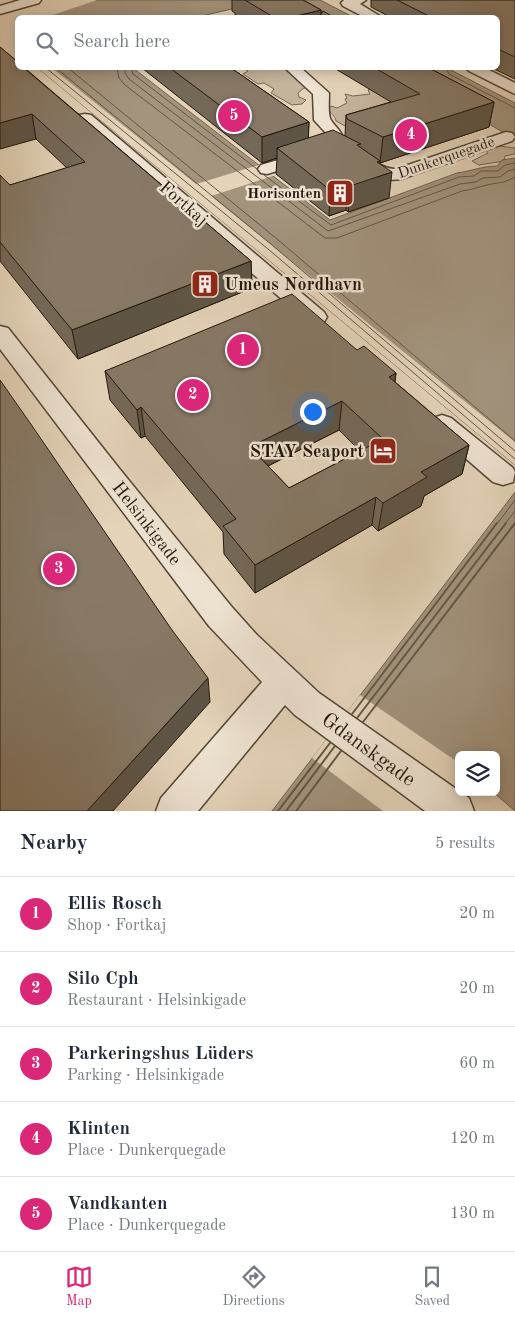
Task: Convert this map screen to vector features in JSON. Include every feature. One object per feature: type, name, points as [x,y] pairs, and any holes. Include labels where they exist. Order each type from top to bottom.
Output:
[{"type":"street","points":[[0,10],[34,0]]},
{"type":"street","points":[[359,0],[348,3],[371,15]]},
{"type":"street","points":[[267,169],[334,147],[333,131],[322,120],[320,93],[295,70]]},
{"type":"street","points":[[479,70],[512,84]]},
{"type":"street","name":"Fortkaj","points":[[73,109],[328,328]]},
{"type":"street","name":"Dunkerquegade","points":[[334,147],[370,168],[389,176],[398,176],[407,171],[506,137]]},
{"type":"street","name":"Helsinkigade","points":[[0,332],[220,616],[246,645],[295,693]]},
{"type":"street","points":[[427,411],[503,475]]},
{"type":"street","points":[[174,811],[295,693]]},
{"type":"street","name":"Gdanskgade","points":[[295,693],[456,811]]},
{"type":"shaded area","points":[[246,70],[286,70],[291,72],[311,89],[304,88],[298,93],[299,97],[306,100],[302,104],[292,105],[271,93],[274,89],[264,83],[258,84],[243,74],[248,71]]},
{"type":"shaded area","points":[[372,89],[394,103],[358,123],[345,126],[336,121],[329,109],[331,106],[337,108],[347,103],[345,94],[353,96],[370,94],[368,90]]},
{"type":"shaded area","points":[[491,145],[515,148],[515,154],[505,156],[504,161],[479,165],[472,161],[488,153],[484,147]]},
{"type":"water","points":[[89,0],[271,0],[206,15],[44,15]]},
{"type":"water","points":[[275,0],[320,0],[349,15],[301,15]]},
{"type":"water","points":[[40,70],[136,70],[330,220],[457,173],[497,166],[502,160],[515,158],[515,465]]},
{"type":"water","points":[[394,70],[451,70],[515,103],[515,139]]},
{"type":"water","points":[[515,492],[515,811],[498,796],[500,796],[500,751],[455,751],[455,781],[436,811],[272,811]]},
{"type":"pier","points":[[81,0],[97,0],[53,15],[35,15]]},
{"type":"pier","points":[[20,12],[35,15],[15,15],[15,28],[7,31],[15,38],[15,49],[0,36],[0,26],[7,24],[4,20],[7,15]]},
{"type":"pier","points":[[40,70],[54,70],[196,184],[262,164],[276,175],[211,196],[515,442],[515,465]]},
{"type":"pier","points":[[360,695],[455,760],[455,786],[439,811],[383,811],[312,758]]},
{"type":"building","points":[[245,0],[303,0],[321,10],[300,15],[270,15]]},
{"type":"building","points":[[397,0],[515,0],[515,57],[500,50],[500,15],[427,15]]},
{"type":"building","points":[[323,11],[330,15],[321,15]]},
{"type":"building","points":[[0,47],[15,60],[15,70],[26,70],[251,261],[72,330],[0,242],[0,175],[10,185],[85,162],[32,114],[0,123]]},
{"type":"building","points":[[173,70],[234,70],[309,122],[262,137]]},
{"type":"building","points":[[378,70],[433,70],[494,102],[383,137],[347,119],[346,115],[420,94]]},
{"type":"building","points":[[333,130],[361,144],[357,145],[392,172],[350,186],[348,184],[330,190],[277,148]]},
{"type":"building","points":[[292,294],[357,350],[364,346],[396,373],[389,377],[469,445],[421,472],[427,477],[383,503],[376,497],[255,565],[223,526],[236,519],[141,407],[137,410],[105,371]],"holes":[[[342,401],[383,439],[289,488],[250,447]]]},
{"type":"building","points":[[0,380],[172,630],[208,678],[87,811],[0,811]]},
{"type":"place","name":"Vandkanten","points":[[234,116]]},
{"type":"place","name":"Klinten","points":[[411,135]]},
{"type":"place","name":"Horisonten","points":[[340,193]]},
{"type":"place","name":"Umeus Nordhavn","points":[[205,284]]},
{"type":"place","name":"Ellis Rosch","points":[[243,350]]},
{"type":"place","name":"Silo Cph","points":[[193,395]]},
{"type":"place","name":"STAY Seaport","points":[[383,451]]},
{"type":"place","name":"Parkeringshus Lüders","points":[[59,569]]}]
